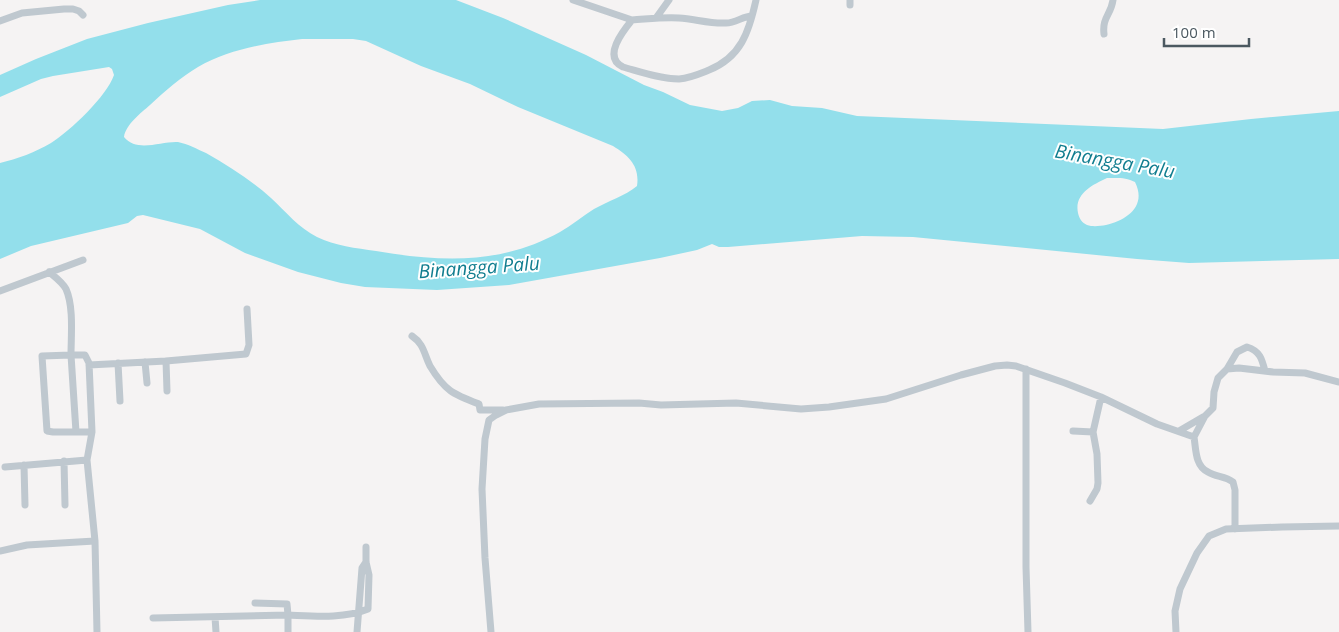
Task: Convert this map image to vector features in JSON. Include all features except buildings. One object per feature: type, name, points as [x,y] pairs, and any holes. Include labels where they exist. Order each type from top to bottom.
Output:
[{"type":"street","points":[[572,0],[632,20],[679,18],[707,23],[727,23],[752,16]]},
{"type":"street","points":[[656,18],[668,0]]},
{"type":"street","points":[[632,20],[619,38],[614,50],[614,56],[618,65],[647,74],[680,79],[699,75],[730,58],[741,43],[756,0]]},
{"type":"street","points":[[1104,34],[1104,21],[1113,0]]},
{"type":"street","points":[[0,21],[22,13],[39,11],[73,9],[84,15]]},
{"type":"street","points":[[0,291],[83,260]]},
{"type":"street","points":[[49,272],[66,289],[71,313],[70,355],[76,432]]},
{"type":"street","points":[[90,364],[166,361],[246,354],[249,344],[247,309]]},
{"type":"street","points":[[412,336],[420,342],[430,365],[450,391],[479,404],[480,410],[506,410],[539,404],[639,403],[736,403],[801,409],[829,407],[886,399],[994,366],[1016,366],[1101,397],[1156,424],[1194,437]]},
{"type":"street","points":[[1235,530],[1235,490],[1233,482],[1226,477],[1206,472],[1198,463],[1194,437],[1205,416],[1212,408],[1218,378],[1228,370],[1237,352],[1247,347],[1258,352],[1262,358],[1265,371]]},
{"type":"street","points":[[92,432],[50,432],[47,430],[42,356],[85,355],[90,364],[92,432],[87,460],[95,542],[97,632]]},
{"type":"street","points":[[166,361],[167,391]]},
{"type":"street","points":[[145,362],[147,383]]},
{"type":"street","points":[[118,363],[120,401]]},
{"type":"street","points":[[1228,370],[1239,368],[1305,373],[1339,382]]},
{"type":"street","points":[[1026,369],[1026,567],[1028,632]]},
{"type":"street","points":[[1090,501],[1097,489],[1098,483],[1097,454],[1093,432],[1101,397]]},
{"type":"street","points":[[490,632],[484,558],[484,439],[489,420],[496,414],[506,410]]},
{"type":"street","points":[[1179,431],[1205,416]]},
{"type":"street","points":[[1073,432],[1093,432]]},
{"type":"street","points":[[5,467],[87,460]]},
{"type":"street","points":[[64,461],[66,505]]},
{"type":"street","points":[[24,465],[25,505]]},
{"type":"street","points":[[1176,632],[1175,611],[1178,596],[1197,553],[1213,533],[1226,530],[1339,526]]},
{"type":"street","points":[[0,551],[27,546],[95,542]]},
{"type":"street","points":[[153,618],[322,616],[358,613],[368,609],[369,575],[366,562],[366,547]]},
{"type":"street","points":[[255,603],[287,604],[288,632]]},
{"type":"street","points":[[357,632],[358,613]]},
{"type":"street","points":[[215,617],[216,632]]},
{"type":"water","name":"Binangga Palu","points":[[260,0],[456,0],[503,18],[586,55],[644,85],[690,105],[722,111],[738,108],[752,101],[770,100],[792,106],[822,108],[857,116],[1163,129],[1339,111],[1339,259],[1189,263],[913,237],[862,236],[728,247],[719,247],[712,244],[697,250],[660,258],[509,285],[437,290],[365,287],[341,283],[298,272],[245,253],[200,229],[143,215],[137,216],[128,223],[31,246],[0,259],[0,163],[33,152],[59,137],[96,103],[114,75],[109,67],[53,76],[41,79],[0,97],[0,75],[87,39],[228,5]],"holes":[[[302,39],[353,39],[366,41],[613,146],[632,162],[637,173],[637,186],[594,209],[560,232],[538,243],[515,250],[470,258],[447,259],[400,255],[338,245],[317,237],[304,229],[271,198],[232,168],[189,145],[178,142],[142,145],[129,142],[124,137],[125,132],[138,115],[173,84],[198,67],[235,51]],[[1107,178],[1118,178],[1135,182],[1138,191],[1137,205],[1128,216],[1114,223],[1099,226],[1087,225],[1082,222],[1078,215],[1077,206],[1081,195],[1090,187]]]}]
